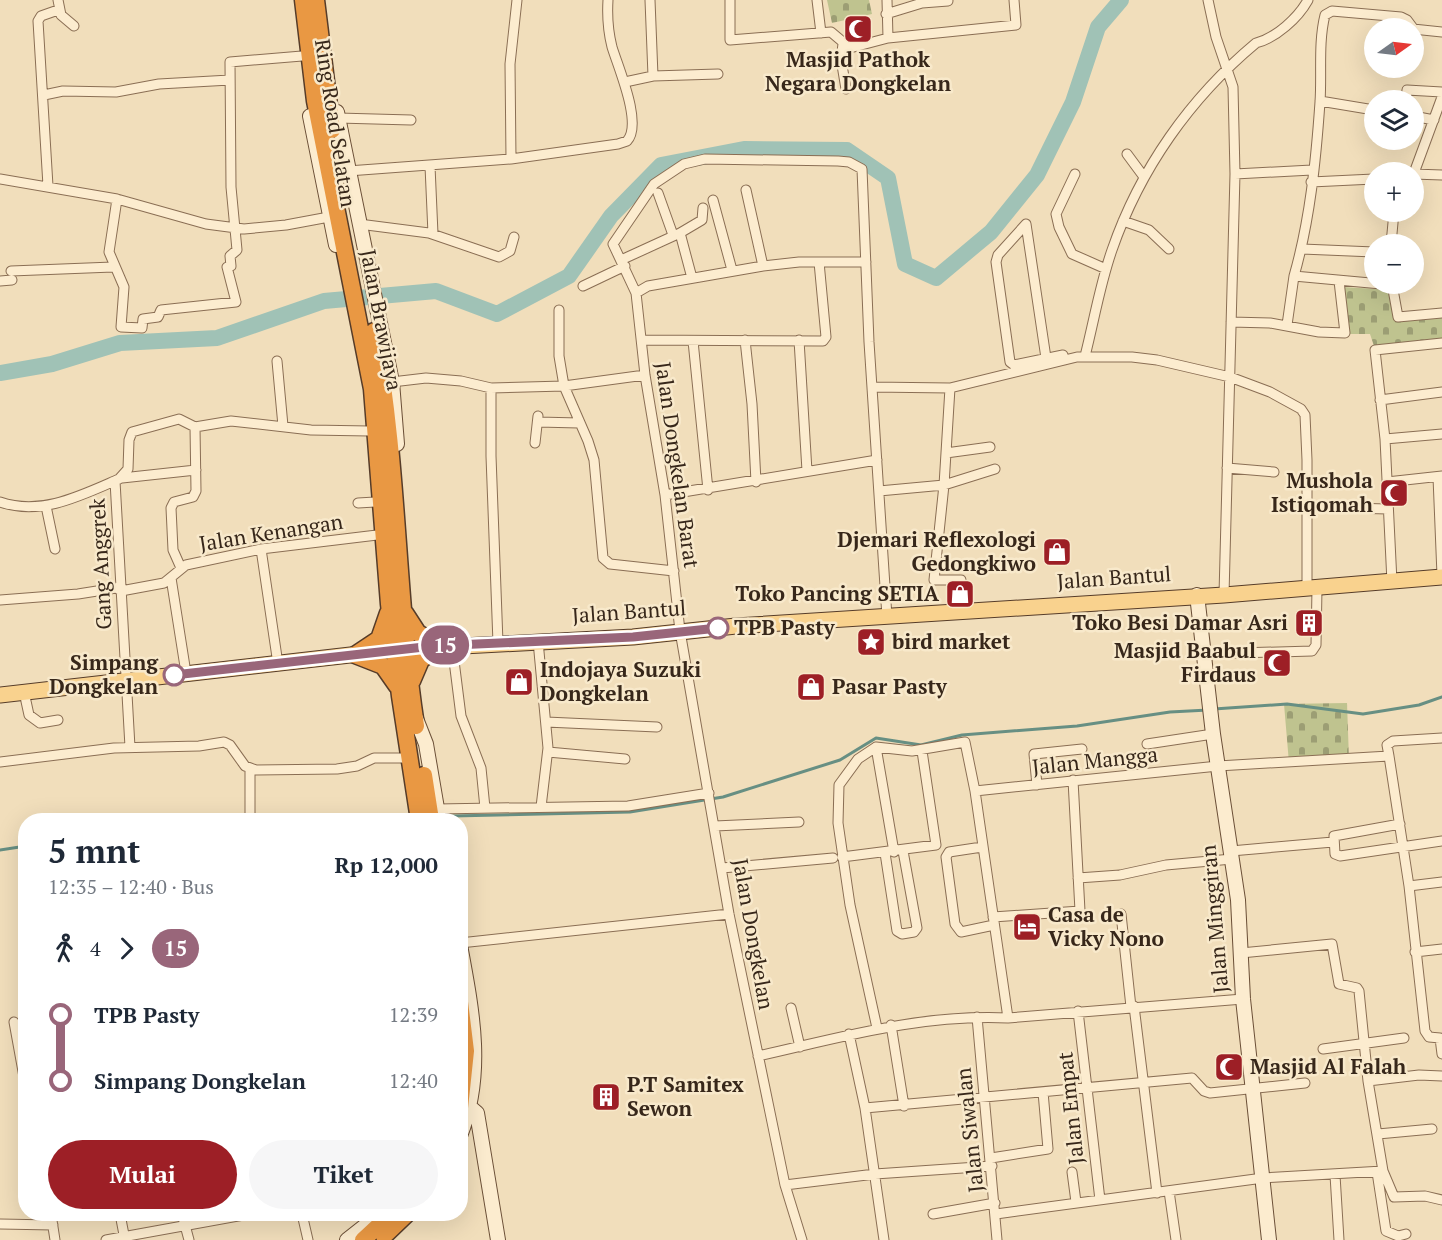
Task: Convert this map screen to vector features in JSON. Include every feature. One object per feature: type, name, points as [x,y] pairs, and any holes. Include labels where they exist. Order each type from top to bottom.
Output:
[{"type":"highway","name":"Jalan Brawijaya","points":[[303,0],[315,101],[387,410],[396,607],[406,649],[405,688]]},
{"type":"highway","name":"Jalan Brawijaya","points":[[316,0],[330,121],[350,248]]},
{"type":"highway","name":"Jalan Brawijaya","points":[[369,331],[369,389],[394,572]]},
{"type":"highway","points":[[355,655],[379,639],[396,607],[418,633],[446,645]]},
{"type":"highway","points":[[418,813],[410,758],[405,688],[421,660],[446,645]]},
{"type":"highway","points":[[355,655],[383,666],[405,688],[414,714],[435,813]]},
{"type":"highway","points":[[363,1240],[383,1221]]},
{"type":"highway","points":[[380,1240],[400,1221]]},
{"type":"main road","name":"Jalan Bantul","points":[[0,695],[446,645],[633,637],[681,631],[965,610],[1224,595],[1442,576]]},
{"type":"street","name":"Ring Road Selatan","points":[[296,0],[302,56],[329,217],[350,248]]},
{"type":"street","name":"Ring Road Selatan","points":[[324,0],[338,118],[359,224],[350,248]]},
{"type":"street","points":[[511,159],[510,64],[517,0]]},
{"type":"street","points":[[348,171],[511,159],[627,141],[633,128],[625,82],[612,47],[607,19],[608,0]]},
{"type":"street","points":[[650,0],[653,76]]},
{"type":"street","points":[[730,0],[730,40],[835,33],[843,45],[841,59],[846,89]]},
{"type":"street","points":[[817,0],[821,33]]},
{"type":"street","points":[[887,0],[888,38]]},
{"type":"street","points":[[843,45],[857,48],[888,38],[1016,25],[1014,0]]},
{"type":"street","points":[[1208,0],[1233,87],[1235,174],[1224,595]]},
{"type":"street","points":[[1085,356],[1106,268],[1123,221],[1144,177],[1188,111],[1227,71],[1298,15],[1308,0]]},
{"type":"street","points":[[886,14],[922,3],[948,1]]},
{"type":"street","points":[[48,186],[38,21],[41,16],[58,5],[63,18],[74,26]]},
{"type":"street","points":[[1287,325],[1294,276],[1302,249],[1311,182],[1327,14],[1332,11],[1403,18]]},
{"type":"street","points":[[1424,30],[1442,32]]},
{"type":"street","points":[[117,199],[109,252],[113,267],[124,287],[121,327],[142,328],[143,319],[158,317],[161,310],[236,302],[227,274],[227,267],[231,266],[230,256],[237,250],[232,226],[230,80],[232,61],[302,56]]},
{"type":"street","points":[[625,82],[653,76],[718,74]]},
{"type":"street","points":[[44,95],[63,91],[116,92],[159,84],[230,80]]},
{"type":"street","points":[[1424,91],[1442,92]]},
{"type":"street","points":[[1418,162],[1442,97]]},
{"type":"street","points":[[1320,101],[1364,108]]},
{"type":"street","points":[[338,118],[411,120]]},
{"type":"street","points":[[1424,118],[1434,120]]},
{"type":"street","points":[[1127,154],[1144,177]]},
{"type":"street","name":"Jalan Dongkelan Barat","points":[[681,631],[665,495],[645,375],[636,293],[623,263],[613,248],[614,241],[654,184],[684,164],[705,159],[764,158],[838,161],[849,162],[862,169],[866,262]]},
{"type":"street","points":[[430,166],[433,234]]},
{"type":"street","points":[[1235,174],[1312,170]]},
{"type":"street","points":[[1075,174],[1056,214],[1059,227],[1072,254],[1106,268]]},
{"type":"street","points":[[1424,174],[1442,175]]},
{"type":"street","points":[[0,178],[117,199],[206,224],[244,229],[268,228],[329,217]]},
{"type":"street","points":[[1311,182],[1364,179]]},
{"type":"street","points":[[746,190],[763,266]]},
{"type":"street","points":[[658,193],[677,234],[683,236],[692,278]]},
{"type":"street","points":[[713,200],[732,270]]},
{"type":"street","points":[[584,286],[702,220],[703,208]]},
{"type":"street","points":[[1123,221],[1149,230],[1169,249]]},
{"type":"street","points":[[359,224],[433,234],[499,257],[507,254],[514,237]]},
{"type":"street","points":[[1046,358],[1026,224],[996,260],[1011,364],[1046,358],[1066,354],[1070,358]]},
{"type":"street","points":[[1302,249],[1364,252]]},
{"type":"street","points":[[642,340],[820,342],[826,339],[819,262]]},
{"type":"street","points":[[636,293],[648,286],[732,270],[819,262],[866,262],[887,617]]},
{"type":"street","points":[[0,281],[11,275],[113,267]]},
{"type":"street","points":[[1294,276],[1364,282]]},
{"type":"street","points":[[1231,322],[1287,325],[1319,332],[1345,333],[1339,280]]},
{"type":"street","points":[[1394,294],[1397,316],[1442,313]]},
{"type":"street","points":[[559,310],[559,343],[564,386],[594,460],[604,560],[610,564],[674,572]]},
{"type":"street","points":[[369,331],[392,382],[406,560],[394,572],[377,535],[369,431],[369,389]]},
{"type":"street","points":[[745,340],[752,404],[756,482]]},
{"type":"street","points":[[799,340],[807,471]]},
{"type":"street","points":[[693,341],[708,490]]},
{"type":"street","points":[[1392,582],[1384,439],[1374,351],[1379,348],[1442,343]]},
{"type":"street","points":[[872,387],[950,388],[1070,358],[1085,356],[1144,358],[1230,377],[1270,392],[1301,409],[1305,415],[1316,645],[1312,651],[1203,654]]},
{"type":"street","points":[[277,361],[283,426]]},
{"type":"street","points":[[392,382],[426,378],[461,381],[491,388],[564,386],[645,375]]},
{"type":"street","points":[[491,388],[491,456],[498,643]]},
{"type":"street","points":[[950,388],[944,485],[934,580],[961,580],[965,610]]},
{"type":"street","points":[[1380,400],[1442,392]]},
{"type":"street","name":"Gang Anggrek","points":[[130,747],[120,591],[118,479],[129,465],[129,440],[132,432],[179,419],[195,427]]},
{"type":"street","points":[[535,442],[538,419],[579,423]]},
{"type":"street","points":[[181,568],[173,550],[171,508],[174,502],[195,494],[195,427],[231,421],[311,430],[369,431]]},
{"type":"street","points":[[1384,439],[1442,434]]},
{"type":"street","points":[[946,453],[990,447]]},
{"type":"street","points":[[665,495],[708,490],[877,460]]},
{"type":"street","points":[[1227,468],[1274,472]]},
{"type":"street","points":[[879,491],[944,485],[995,469]]},
{"type":"street","points":[[0,502],[30,509],[46,506],[118,479],[196,470]]},
{"type":"street","points":[[1387,482],[1440,477],[1442,576]]},
{"type":"street","points":[[358,503],[375,502]]},
{"type":"street","points":[[46,506],[56,549]]},
{"type":"street","points":[[1349,508],[1388,509]]},
{"type":"street","name":"Jalan Kenangan","points":[[171,579],[181,568],[261,549],[377,535]]},
{"type":"street","points":[[261,549],[278,664]]},
{"type":"street","points":[[0,600],[78,594],[116,588],[120,591],[156,585],[171,579],[186,674]]},
{"type":"street","name":"Jalan Minggiran","points":[[1197,595],[1242,953],[1244,999],[1269,1240]]},
{"type":"street","name":"Jalan Dongkelan","points":[[681,631],[716,826],[729,914],[785,1185],[802,1240]]},
{"type":"street","points":[[538,641],[548,752],[541,807]]},
{"type":"street","points":[[446,645],[461,716],[482,768],[485,808]]},
{"type":"street","points":[[24,692],[29,714],[40,723],[58,720]]},
{"type":"street","points":[[546,722],[657,727]]},
{"type":"street","points":[[1147,744],[1213,734]]},
{"type":"street","points":[[1442,738],[1393,741],[1387,745],[1409,886],[1414,952],[1426,1034],[1429,1037],[1440,1038],[1442,1054]]},
{"type":"street","points":[[0,762],[130,747],[199,746],[224,742],[250,769],[250,813]]},
{"type":"street","points":[[877,1028],[838,857],[837,805],[839,785],[858,759],[876,747],[921,751],[964,742],[975,791],[1008,1018]]},
{"type":"street","points":[[876,747],[894,852],[917,928],[914,932],[902,934],[897,931],[894,852]]},
{"type":"street","points":[[1037,785],[1034,754],[1082,749]]},
{"type":"street","points":[[722,867],[934,847],[937,841],[921,751]]},
{"type":"street","points":[[548,752],[625,759]]},
{"type":"street","name":"Jalan Mangga","points":[[975,791],[1218,766],[1389,756]]},
{"type":"street","points":[[250,769],[337,770],[357,766],[374,758],[410,758]]},
{"type":"street","points":[[982,847],[949,852],[946,857],[955,924],[961,932],[993,921],[1078,912],[1073,780]]},
{"type":"street","points":[[458,813],[485,808],[628,806],[709,793]]},
{"type":"street","points":[[716,826],[799,822]]},
{"type":"street","points":[[1400,824],[1335,835],[1333,842],[1337,856],[1442,841]]},
{"type":"street","points":[[1078,878],[1130,873],[1231,855],[1333,842]]},
{"type":"street","points":[[1409,886],[1442,882]]},
{"type":"street","points":[[468,943],[729,914]]},
{"type":"street","points":[[1121,914],[1132,1007],[1145,1082],[1157,1193]]},
{"type":"street","points":[[1242,953],[1332,944],[1339,984],[1357,988],[1359,991],[1368,1081],[1378,1134],[1386,1231],[1398,1236],[1406,1234]]},
{"type":"street","points":[[1414,952],[1442,949]]},
{"type":"street","points":[[468,997],[476,1050],[468,1091]]},
{"type":"street","points":[[758,1056],[914,1021],[978,1017],[1008,1018],[1244,999]]},
{"type":"street","points":[[791,1008],[800,1047]]},
{"type":"street","name":"Jalan Empat","points":[[1078,1011],[1100,1200]]},
{"type":"street","name":"Jalan Siwalan","points":[[978,1017],[997,1240]]},
{"type":"street","points":[[14,1022],[18,1044]]},
{"type":"street","points":[[891,1025],[904,1106]]},
{"type":"street","points":[[849,1034],[865,1108],[884,1240]]},
{"type":"street","points":[[1323,1049],[1404,1038]]},
{"type":"street","points":[[1368,1081],[1419,1075],[1442,1076]]},
{"type":"street","points":[[865,1108],[1192,1078],[1204,1091],[1210,1093],[1305,1083]]},
{"type":"street","points":[[785,1185],[992,1162],[1048,1149],[1043,1092]]},
{"type":"street","points":[[468,1108],[477,1113],[498,1240]]},
{"type":"street","points":[[1378,1134],[1432,1129]]},
{"type":"street","points":[[996,1214],[1263,1178],[1380,1171]]},
{"type":"street","points":[[1380,1171],[1394,1197],[1425,1196],[1442,1200]]},
{"type":"street","points":[[1072,1172],[1076,1202]]},
{"type":"street","points":[[1335,1175],[1339,1240]]},
{"type":"street","points":[[1169,1191],[1176,1240]]},
{"type":"street","points":[[933,1214],[995,1203]]},
{"type":"street","points":[[52,1221],[55,1240]]},
{"type":"street","points":[[121,1221],[124,1239]]},
{"type":"street","points":[[185,1221],[189,1240]]},
{"type":"street","points":[[106,1240],[124,1239],[211,1221]]},
{"type":"street","points":[[304,1221],[308,1240]]},
{"type":"street","points":[[347,1240],[371,1221]]},
{"type":"street","points":[[392,1240],[410,1221]]},
{"type":"street","points":[[0,1224],[53,1225]]},
{"type":"green space","points":[[827,0],[869,0],[872,14],[832,23]]},
{"type":"green space","points":[[1342,287],[1364,288],[1364,294],[1394,294],[1397,316],[1442,315],[1442,344],[1374,346],[1370,334],[1346,334]]},
{"type":"green space","points":[[1347,703],[1349,759],[1289,763],[1284,704]]},
{"type":"waterway","points":[[0,373],[52,364],[120,343],[217,338],[324,301],[436,291],[497,314],[569,276],[611,216],[661,165],[744,149],[847,150],[888,178],[905,264],[936,278],[991,232],[1037,175],[1073,102],[1098,27],[1121,0]]},
{"type":"waterway","points":[[1214,709],[1287,704],[1363,714],[1419,705],[1442,697]]},
{"type":"waterway","points":[[468,816],[630,812],[723,797],[840,760],[876,738],[921,745],[962,735],[1077,726],[1170,712],[1208,710]]},
{"type":"waterway","points":[[0,850],[18,847]]},
{"type":"bus line","name":"15","points":[[174,675],[433,646],[633,637],[718,628]]},
{"type":"place","name":"Masjid Pathok Negara Dongkelan","points":[[858,29]]},
{"type":"place","name":"Mushola Istiqomah","points":[[1394,493]]},
{"type":"place","name":"Djemari Reflexologi Gedongkiwo","points":[[1057,552]]},
{"type":"place","name":"Toko Pancing SETIA","points":[[960,594]]},
{"type":"place","name":"Toko Besi Damar Asri","points":[[1309,623]]},
{"type":"place","name":"TPB Pasty","points":[[718,628]]},
{"type":"place","name":"bird market","points":[[871,642]]},
{"type":"place","name":"Masjid Baabul Firdaus","points":[[1277,663]]},
{"type":"place","name":"Simpang Dongkelan","points":[[174,675]]},
{"type":"place","name":"Indojaya Suzuki Dongkelan","points":[[519,682]]},
{"type":"place","name":"Pasar Pasty","points":[[811,687]]},
{"type":"place","name":"Casa de Vicky Nono","points":[[1027,927]]},
{"type":"place","name":"Masjid Al Falah","points":[[1229,1067]]},
{"type":"place","name":"P.T Samitex Sewon","points":[[606,1097]]}]
